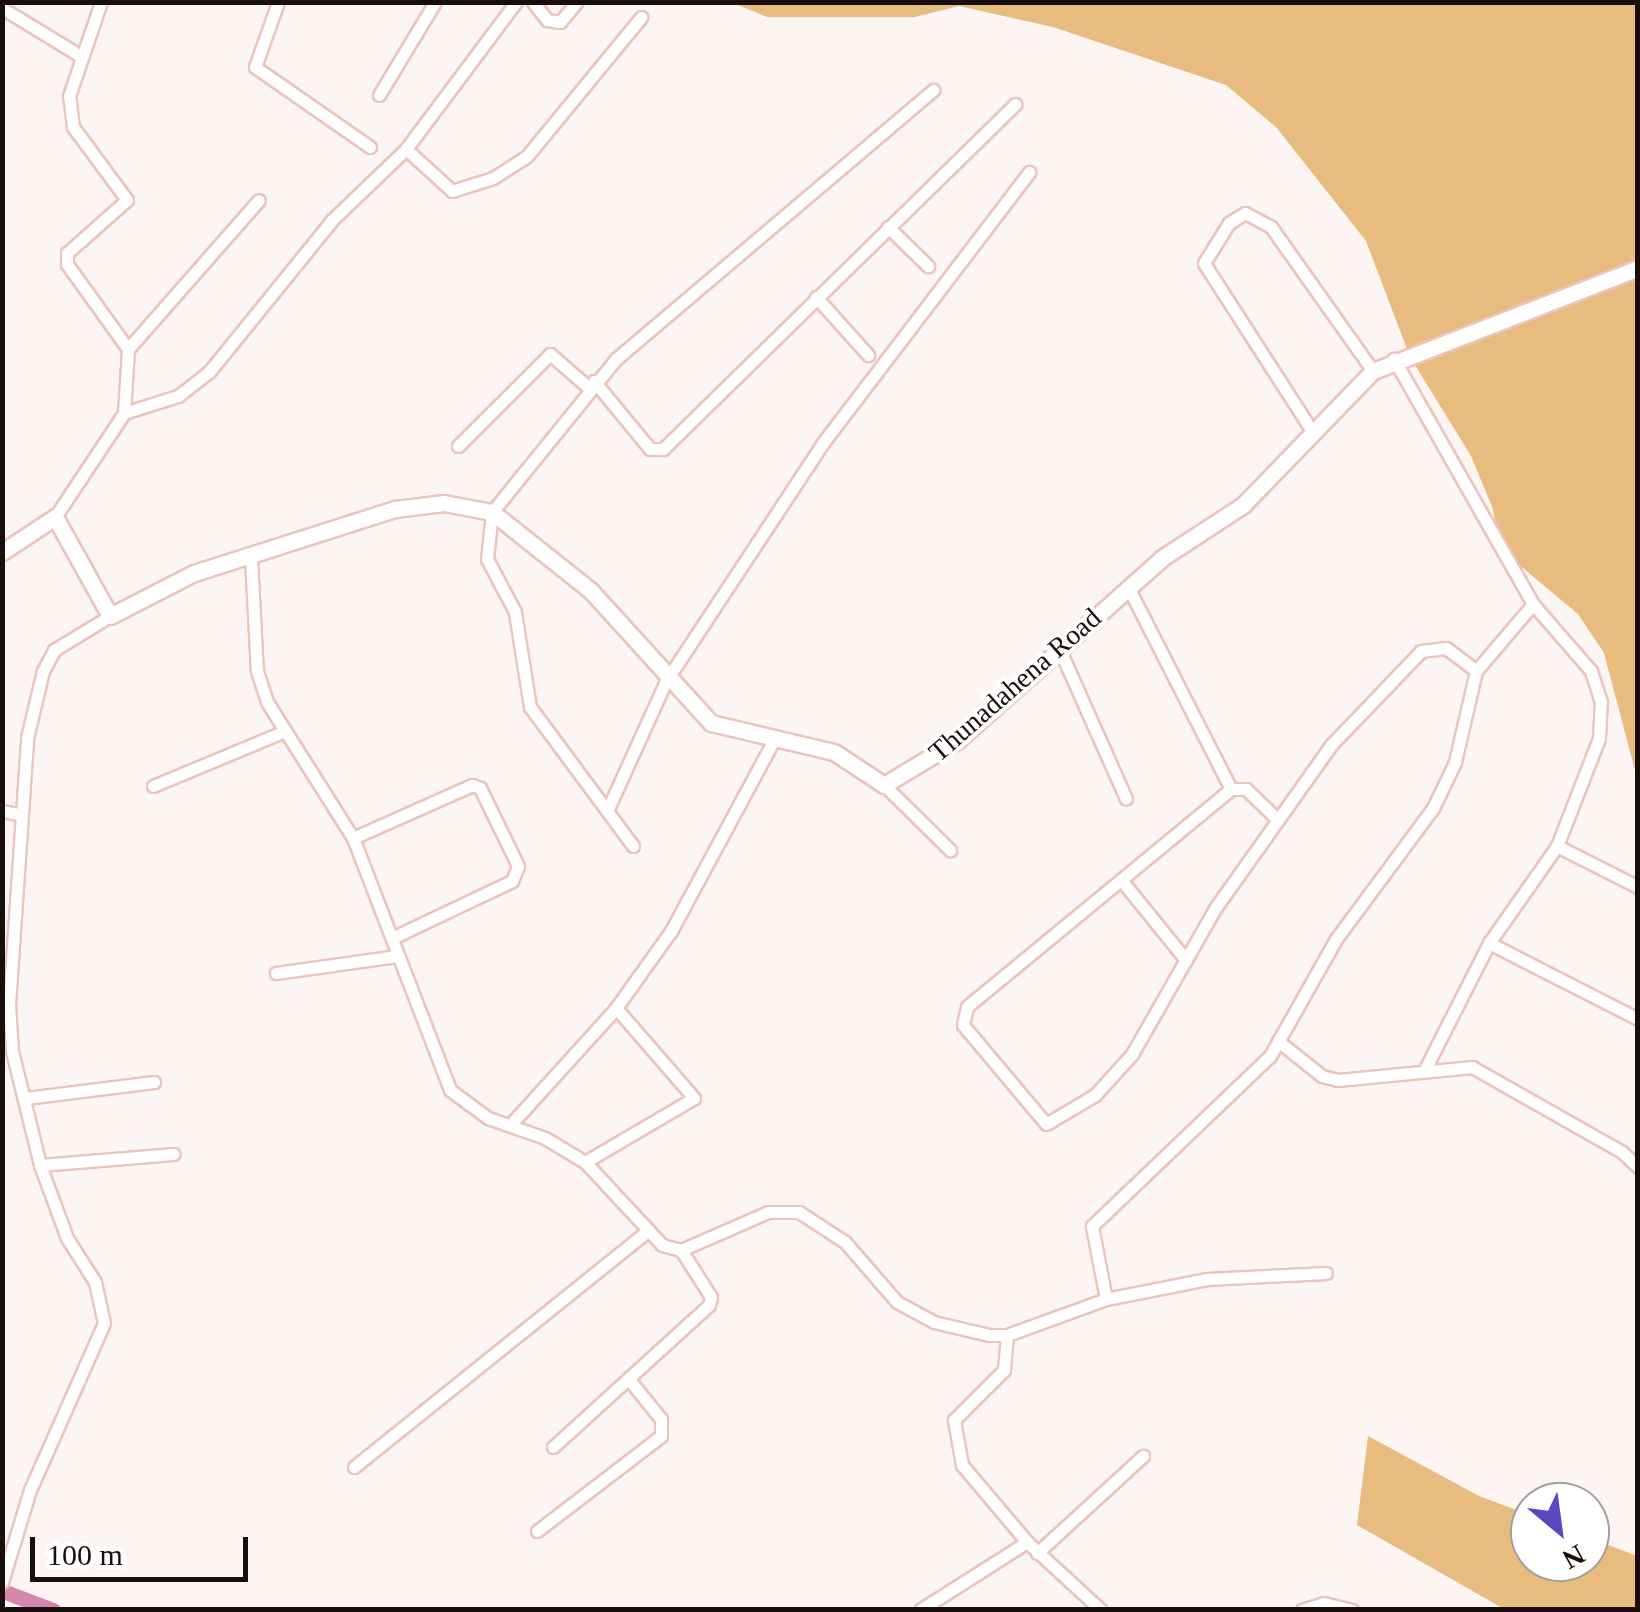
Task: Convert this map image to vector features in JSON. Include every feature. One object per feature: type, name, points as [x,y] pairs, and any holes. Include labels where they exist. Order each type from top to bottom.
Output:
[{"type":"street","points":[[101,2],[78,55],[69,96],[73,126],[127,200],[67,253],[67,264],[128,349]]},
{"type":"street","points":[[278,2],[255,68],[370,147]]},
{"type":"street","points":[[379,95],[436,2]]},
{"type":"street","points":[[124,413],[178,396],[209,372],[332,220],[406,149],[516,2]]},
{"type":"street","points":[[533,2],[547,20],[560,22],[577,2]]},
{"type":"street","points":[[2,8],[78,55]]},
{"type":"street","points":[[406,149],[452,191],[492,178],[528,156],[641,18]]},
{"type":"street","points":[[633,846],[530,707],[514,612],[487,559],[492,512],[591,384],[933,90]]},
{"type":"street","points":[[458,446],[550,354],[591,384],[650,449],[660,450],[1015,104]]},
{"type":"street","points":[[607,811],[666,681],[822,444],[1028,172]]},
{"type":"street","points":[[2,552],[56,517],[124,413],[128,349],[259,200]]},
{"type":"street","points":[[1314,434],[1204,263],[1229,223],[1245,212],[1272,227],[1373,372]]},
{"type":"street","points":[[888,227],[928,266]]},
{"type":"street","name":"Thunadahena Road","points":[[884,785],[958,740],[1128,587],[1243,505],[1373,372],[1394,359],[1638,268]]},
{"type":"street","points":[[816,297],[868,355]]},
{"type":"street","points":[[1394,359],[1533,604],[1578,648],[1601,702],[1599,738],[1557,846],[1489,942],[1424,1071]]},
{"type":"street","points":[[2,1582],[30,1490],[104,1323],[95,1282],[67,1238],[40,1165],[12,1051],[8,1005],[27,738],[44,672],[54,650],[110,616],[194,574],[395,509],[444,504],[492,512],[592,591],[666,681],[711,723],[834,752],[884,785],[950,850]]},
{"type":"street","points":[[56,517],[110,616]]},
{"type":"street","points":[[251,558],[258,671],[285,731],[353,838],[450,1090],[467,1106],[585,1162],[662,1245],[681,1250],[768,1212],[800,1212],[845,1242],[897,1302],[934,1322],[1007,1335],[1106,1299],[1207,1279],[1326,1273]]},
{"type":"street","points":[[1128,587],[1231,789]]},
{"type":"street","points":[[1106,1299],[1092,1226],[1242,1086],[1278,1041],[1336,939],[1433,808],[1454,762],[1476,672],[1533,604]]},
{"type":"street","points":[[1058,646],[1126,798]]},
{"type":"street","points":[[1278,820],[1246,789],[1231,789],[1122,881],[1042,940],[961,1016],[1036,1116],[1056,1124],[1094,1096],[1132,1054],[1186,960],[1331,745],[1421,651],[1446,648],[1476,672]]},
{"type":"street","points":[[153,786],[285,731]]},
{"type":"street","points":[[511,1124],[616,1008],[670,931],[775,738]]},
{"type":"street","points":[[353,838],[472,785],[480,788],[518,866],[512,881],[392,938]]},
{"type":"street","points":[[2,811],[22,815]]},
{"type":"street","points":[[1557,846],[1638,887]]},
{"type":"street","points":[[1122,881],[1186,960]]},
{"type":"street","points":[[1489,942],[1638,1020]]},
{"type":"street","points":[[276,973],[397,956]]},
{"type":"street","points":[[585,1162],[694,1098],[616,1008]]},
{"type":"street","points":[[1278,1041],[1322,1076],[1338,1080],[1472,1067],[1622,1152],[1638,1167]]},
{"type":"street","points":[[26,1098],[154,1082]]},
{"type":"street","points":[[40,1165],[174,1154]]},
{"type":"street","points":[[354,1467],[649,1230]]},
{"type":"street","points":[[554,1447],[631,1382],[709,1305],[711,1297],[681,1250]]},
{"type":"street","points":[[1007,1335],[1004,1370],[954,1420],[951,1430],[962,1464],[1026,1542],[1101,1610]]},
{"type":"street","points":[[537,1531],[661,1436],[662,1419],[631,1382]]},
{"type":"street","points":[[1037,1552],[1143,1456]]},
{"type":"street","points":[[920,1610],[1026,1542]]},
{"type":"street","points":[[1302,1610],[1324,1603],[1352,1610]]},
{"type":"shaded area","points":[[733,3],[1637,3],[1637,778],[1604,653],[1578,614],[1499,548],[1493,509],[1471,456],[1410,357],[1366,241],[1276,127],[1226,85],[1053,27],[959,6],[915,17],[767,17]]},
{"type":"shaded area","points":[[1368,1436],[1479,1496],[1510,1508],[1510,1582],[1610,1582],[1610,1546],[1637,1556],[1637,1609],[1504,1609],[1357,1525]]},
{"type":"waterway","points":[[8,1593],[53,1610]]}]
